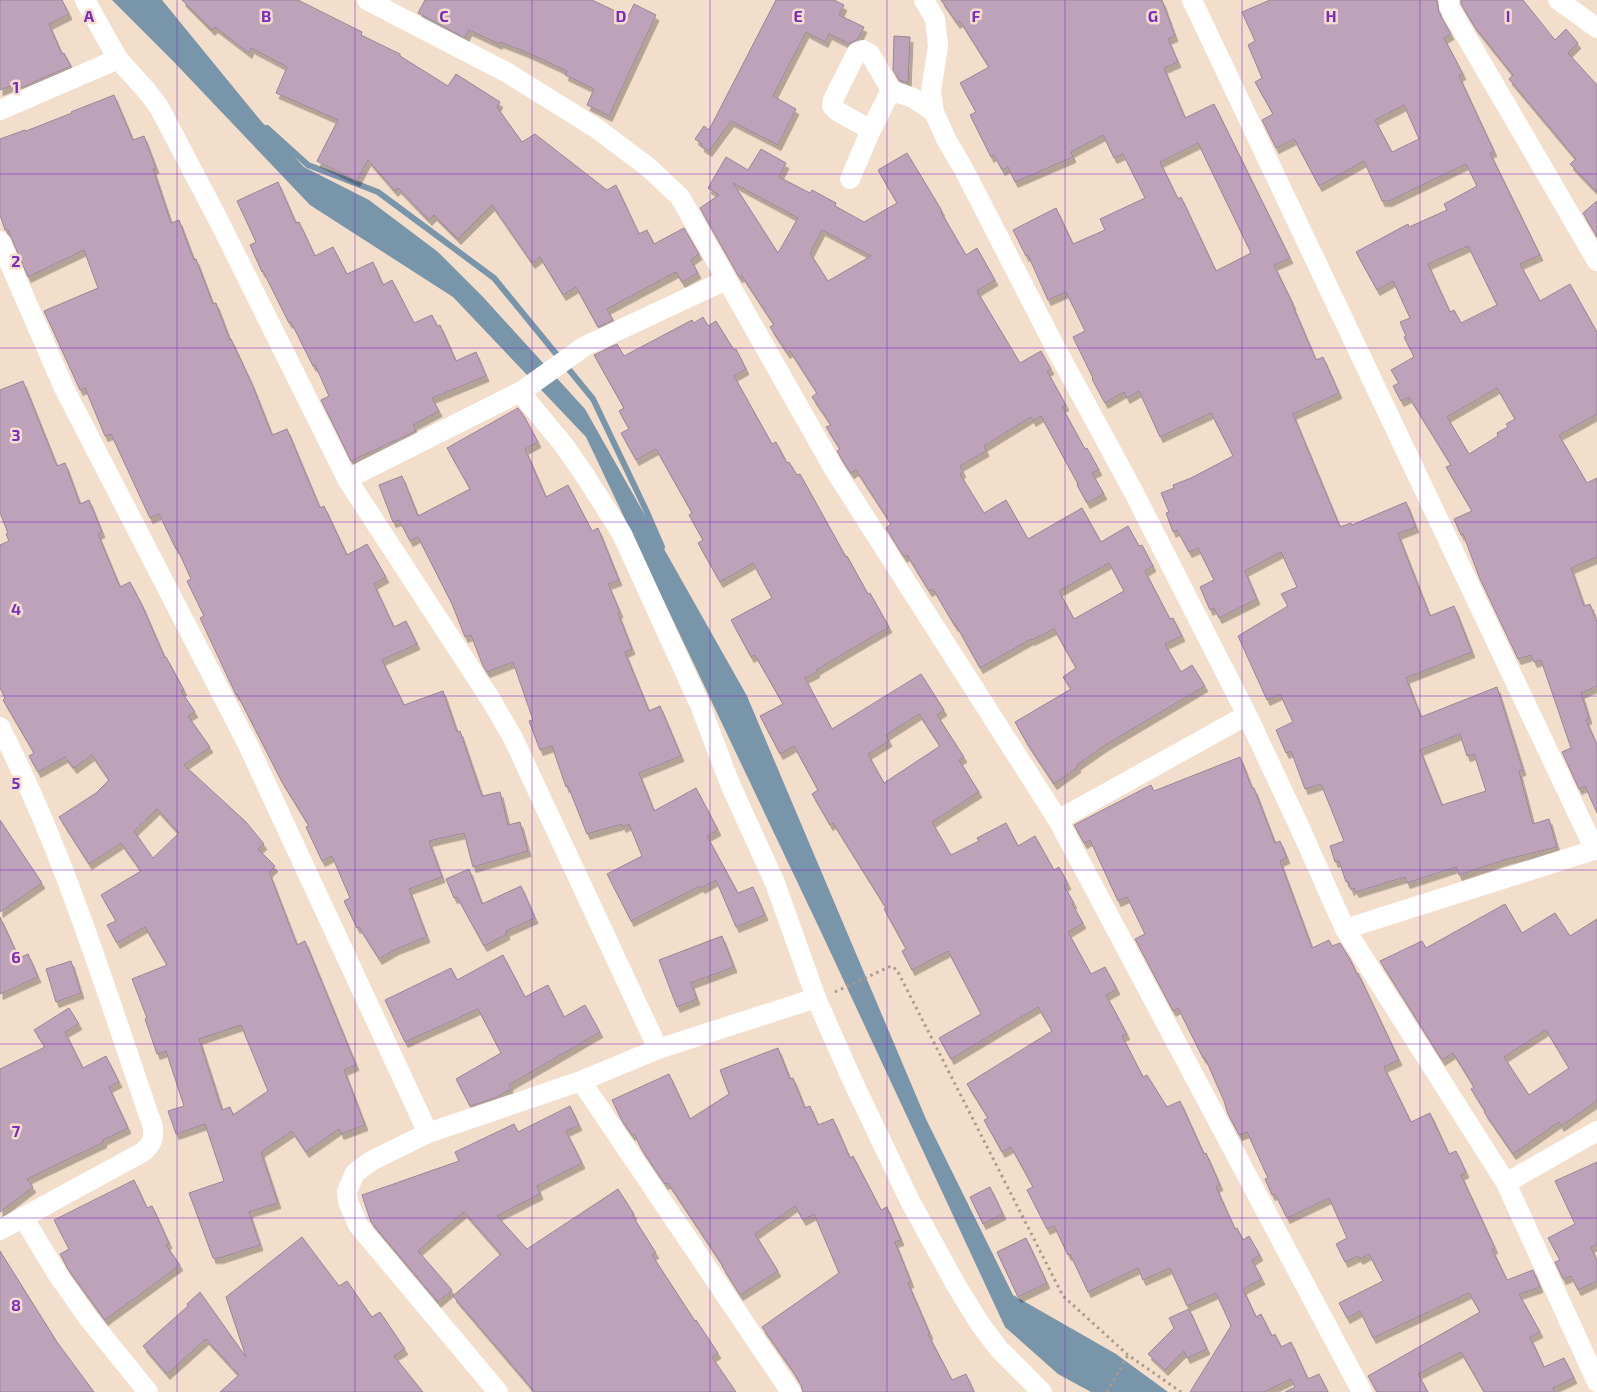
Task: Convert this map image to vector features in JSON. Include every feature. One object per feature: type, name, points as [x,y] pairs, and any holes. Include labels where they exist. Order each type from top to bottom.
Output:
[{"type":"street","points":[[85,0],[118,59],[159,107],[221,225],[347,479],[513,738],[658,1049]]},
{"type":"street","points":[[367,0],[506,72],[596,128],[648,167],[680,197],[834,469],[1058,820],[1362,1392]]},
{"type":"street","points":[[924,0],[935,19],[938,46],[931,91],[934,112],[946,140],[963,168],[1054,346],[1132,489],[1247,715],[1345,929],[1506,1183],[1597,1382]]},
{"type":"street","points":[[1192,0],[1596,850],[1345,929]]},
{"type":"street","points":[[1449,0],[1449,7],[1597,261]]},
{"type":"street","points":[[1558,0],[1597,28]]},
{"type":"street","points":[[871,130],[836,111],[832,106],[832,100],[857,52],[863,50],[870,54],[891,90],[913,98],[934,112]]},
{"type":"street","points":[[0,110],[118,59]]},
{"type":"street","points":[[850,179],[891,90]]},
{"type":"street","points":[[0,241],[64,388],[248,745],[428,1133]]},
{"type":"street","points":[[347,479],[521,392],[585,346],[726,280]]},
{"type":"street","points":[[521,392],[563,444],[622,534],[696,696],[730,784],[775,883],[816,998],[853,1082],[910,1201],[956,1285],[980,1324],[999,1349],[1042,1392]]},
{"type":"street","points":[[1058,820],[1247,715]]},
{"type":"street","points":[[0,727],[17,760],[61,864],[154,1132],[151,1146],[143,1152],[0,1230]]},
{"type":"street","points":[[498,1392],[358,1225],[348,1202],[347,1191],[356,1173],[371,1162],[428,1133],[582,1081],[658,1049],[816,998]]},
{"type":"street","points":[[582,1081],[791,1392]]},
{"type":"street","points":[[1506,1183],[1597,1131]]},
{"type":"street","points":[[23,1217],[58,1275],[88,1319],[148,1392]]},
{"type":"path","points":[[838,991],[891,966],[897,970],[1063,1296],[1128,1357],[1181,1392]]},
{"type":"path","points":[[1107,1392],[1128,1357]]},
{"type":"water","points":[[112,0],[162,0],[261,121],[304,167],[369,200],[438,252],[483,297],[585,409],[747,696],[926,1119],[1013,1295],[1116,1354],[1168,1392],[1091,1392],[1058,1374],[1005,1327],[822,934],[586,437],[453,297],[310,205]]},
{"type":"building","points":[[0,0],[62,0],[69,14],[49,24],[62,54],[64,53],[71,66],[16,90],[13,85],[0,90]]},
{"type":"building","points":[[182,0],[298,0],[362,32],[361,35],[400,54],[400,56],[448,86],[456,74],[500,102],[497,107],[522,142],[535,134],[607,190],[616,185],[639,234],[647,230],[654,244],[684,228],[699,254],[691,260],[698,273],[682,282],[676,272],[607,309],[613,320],[598,327],[576,287],[563,295],[540,257],[532,263],[492,205],[458,239],[434,215],[429,220],[398,188],[395,191],[368,160],[357,181],[317,161],[338,120],[276,93],[287,67],[251,48],[249,53],[215,27],[212,30]]},
{"type":"building","points":[[425,0],[592,0],[628,17],[634,4],[656,15],[609,116],[587,105],[594,89],[565,75],[567,71],[528,53],[500,42],[499,44],[469,30],[465,38],[418,13]]},
{"type":"building","points":[[776,0],[834,0],[844,5],[839,15],[864,27],[858,39],[849,44],[829,34],[825,42],[806,32],[773,96],[796,109],[778,145],[731,121],[709,151],[695,139],[704,126],[709,130]]},
{"type":"building","points":[[941,0],[1162,0],[1175,36],[1168,39],[1178,62],[1164,68],[1185,118],[1214,104],[1290,258],[1274,265],[1293,304],[1316,360],[1323,357],[1339,393],[1293,414],[1340,527],[1351,523],[1352,525],[1406,502],[1416,527],[1398,534],[1430,616],[1454,606],[1472,652],[1406,678],[1421,717],[1497,687],[1523,770],[1519,771],[1533,824],[1549,819],[1557,847],[1507,859],[1459,875],[1456,867],[1407,883],[1405,877],[1356,892],[1354,888],[1351,890],[1348,881],[1346,882],[1339,861],[1335,862],[1330,846],[1344,841],[1321,784],[1305,789],[1291,751],[1286,753],[1276,730],[1293,722],[1280,694],[1267,700],[1238,636],[1288,606],[1281,594],[1297,587],[1281,552],[1245,571],[1257,599],[1219,618],[1214,608],[1210,610],[1200,587],[1214,580],[1198,548],[1189,552],[1177,530],[1173,532],[1166,513],[1169,512],[1161,493],[1174,488],[1173,485],[1191,478],[1233,456],[1211,413],[1160,437],[1139,391],[1127,398],[1124,392],[1105,403],[1073,337],[1085,331],[1066,292],[1048,300],[1028,255],[1026,256],[1013,230],[1056,208],[1073,244],[1105,230],[1100,219],[1145,198],[1123,154],[1114,158],[1103,135],[1071,152],[1073,157],[1015,182],[1008,167],[1002,170],[994,155],[991,157],[970,115],[976,112],[960,83],[989,67],[960,21],[957,23]],"holes":[[[1198,143],[1251,253],[1216,271],[1181,197],[1178,199],[1160,162]],[[1460,734],[1467,756],[1474,754],[1486,791],[1442,805],[1420,750]]]},
{"type":"building","points":[[1270,0],[1437,0],[1439,13],[1451,34],[1444,38],[1463,74],[1459,76],[1494,151],[1490,153],[1540,255],[1520,264],[1540,301],[1570,284],[1597,332],[1597,414],[1559,435],[1587,483],[1597,478],[1597,557],[1571,568],[1584,606],[1590,604],[1597,622],[1597,686],[1581,693],[1589,718],[1586,720],[1597,745],[1597,813],[1585,786],[1579,789],[1562,752],[1571,748],[1541,660],[1534,662],[1531,655],[1518,659],[1480,579],[1463,534],[1461,535],[1454,519],[1472,511],[1446,467],[1451,465],[1409,397],[1401,401],[1393,386],[1399,383],[1391,370],[1414,357],[1404,337],[1406,336],[1400,322],[1410,318],[1393,281],[1377,290],[1356,252],[1408,224],[1409,227],[1447,210],[1444,204],[1477,186],[1466,164],[1389,201],[1382,201],[1364,161],[1319,186],[1294,139],[1276,148],[1262,120],[1273,114],[1255,82],[1262,78],[1248,45],[1255,41],[1242,12]],"holes":[[[1404,105],[1419,139],[1392,152],[1375,120]],[[1468,246],[1497,305],[1461,323],[1454,310],[1450,312],[1428,264]],[[1497,388],[1515,419],[1506,424],[1508,427],[1497,433],[1498,436],[1469,454],[1447,417]]]},
{"type":"building","points":[[1461,0],[1523,0],[1555,40],[1566,29],[1578,43],[1568,53],[1597,85],[1597,192],[1570,164],[1576,159],[1509,79],[1513,75],[1474,26],[1461,4]]},
{"type":"building","points":[[894,36],[910,37],[908,83],[899,80],[893,70]]},
{"type":"building","points":[[114,95],[133,140],[144,136],[156,168],[153,169],[171,223],[179,220],[213,304],[216,303],[230,340],[252,384],[272,435],[287,429],[320,508],[324,506],[347,555],[367,544],[386,577],[374,584],[394,627],[406,621],[417,644],[382,660],[404,705],[443,691],[457,732],[460,731],[482,796],[500,792],[508,825],[520,822],[528,851],[473,867],[464,833],[429,841],[442,877],[409,889],[427,937],[396,949],[379,959],[359,927],[357,928],[344,901],[350,898],[332,856],[322,861],[306,827],[309,826],[282,782],[236,695],[200,618],[204,616],[187,581],[191,579],[177,548],[159,514],[150,518],[111,434],[105,436],[85,388],[80,390],[44,311],[98,288],[84,250],[28,277],[8,230],[5,230],[0,215],[0,139],[26,131]]},
{"type":"building","points":[[761,149],[786,163],[779,177],[810,193],[812,190],[836,203],[835,206],[864,222],[897,203],[878,170],[907,153],[966,255],[977,248],[995,280],[977,291],[1020,363],[1041,351],[1051,369],[1047,371],[1066,405],[1062,407],[1099,470],[1092,473],[1104,494],[1087,503],[1041,416],[1033,421],[1031,417],[984,446],[986,451],[960,466],[963,472],[960,474],[984,513],[1006,500],[1028,539],[1082,508],[1101,542],[1128,526],[1139,546],[1142,545],[1153,566],[1145,571],[1170,619],[1173,618],[1182,636],[1165,644],[1181,672],[1192,665],[1205,686],[1104,746],[1054,784],[1015,722],[1071,689],[1063,677],[1076,668],[1054,629],[1031,639],[980,668],[933,589],[929,591],[907,555],[904,557],[886,528],[891,524],[856,470],[851,473],[837,451],[840,449],[826,427],[831,425],[812,397],[817,393],[790,351],[787,353],[770,327],[774,325],[742,276],[739,277],[700,208],[719,195],[708,188],[726,157],[748,170]],"holes":[[[733,183],[798,218],[778,253],[753,214]],[[822,230],[871,256],[828,281],[810,253]],[[1109,563],[1124,591],[1074,619],[1059,591]]]},
{"type":"building","points":[[278,182],[296,223],[299,222],[315,256],[333,247],[347,274],[373,262],[383,285],[392,280],[414,323],[432,315],[437,326],[440,325],[456,361],[476,352],[486,376],[432,398],[439,411],[413,425],[416,431],[351,461],[321,400],[329,396],[315,365],[313,366],[291,322],[289,323],[262,272],[250,245],[256,242],[237,201]]},
{"type":"building","points":[[1597,201],[1597,237],[1583,213]]},
{"type":"building","points":[[703,317],[708,326],[716,321],[734,350],[736,349],[746,369],[734,376],[772,444],[776,442],[787,463],[789,462],[797,475],[800,474],[846,557],[868,594],[870,593],[889,627],[805,678],[832,729],[921,674],[944,710],[937,715],[964,757],[959,760],[979,792],[932,822],[951,855],[979,841],[977,838],[1006,823],[1018,846],[1035,836],[1054,870],[1059,867],[1068,884],[1064,886],[1083,923],[1068,932],[1091,974],[1105,967],[1117,989],[1106,995],[1127,1034],[1122,1036],[1143,1077],[1147,1075],[1167,1107],[1180,1101],[1220,1185],[1216,1187],[1235,1229],[1237,1228],[1243,1240],[1249,1236],[1260,1255],[1252,1260],[1262,1279],[1243,1289],[1256,1317],[1261,1314],[1272,1336],[1275,1334],[1281,1347],[1291,1342],[1308,1379],[1319,1374],[1328,1392],[1285,1392],[1295,1387],[1291,1379],[1264,1392],[1190,1392],[1231,1326],[1216,1293],[1187,1306],[1170,1268],[1143,1280],[1138,1268],[1088,1292],[1054,1226],[1047,1229],[1027,1190],[1033,1187],[1011,1147],[1002,1152],[984,1120],[988,1118],[967,1084],[1052,1031],[1038,1007],[951,1059],[939,1038],[981,1014],[948,951],[912,970],[902,951],[906,949],[884,909],[886,908],[833,823],[830,825],[812,794],[818,790],[794,746],[780,754],[760,716],[783,704],[755,655],[751,657],[731,620],[772,598],[753,563],[720,582],[698,543],[703,540],[689,515],[692,513],[656,449],[636,460],[621,433],[629,429],[619,411],[624,408],[594,355],[617,344],[624,356],[692,320],[694,323]],"holes":[[[919,714],[940,746],[884,783],[868,754],[889,741],[886,735]]]},
{"type":"building","points":[[23,381],[57,466],[65,463],[80,504],[89,500],[102,532],[98,534],[120,587],[130,582],[165,658],[184,690],[181,691],[195,712],[188,716],[210,747],[184,765],[246,822],[264,844],[258,849],[275,866],[269,872],[297,945],[305,941],[356,1065],[344,1070],[365,1125],[341,1134],[339,1129],[306,1152],[292,1131],[261,1152],[278,1203],[249,1212],[260,1245],[220,1258],[213,1258],[189,1193],[224,1181],[205,1124],[176,1134],[168,1111],[184,1106],[166,1051],[157,1054],[145,1019],[147,1018],[132,979],[167,965],[145,927],[117,943],[107,925],[116,921],[101,895],[141,871],[121,843],[89,864],[59,817],[96,793],[109,780],[92,755],[74,768],[65,757],[38,772],[29,756],[34,753],[3,700],[5,698],[0,688],[0,545],[9,541],[0,513],[0,390]],"holes":[[[157,809],[179,833],[153,858],[134,831]],[[241,1025],[268,1091],[233,1115],[230,1107],[222,1110],[199,1039]]]},
{"type":"building","points":[[518,408],[538,442],[525,449],[546,497],[568,485],[592,531],[598,528],[619,580],[608,584],[620,612],[618,613],[632,649],[625,652],[649,711],[660,706],[681,756],[639,773],[654,811],[696,788],[718,830],[707,836],[738,893],[753,887],[765,915],[736,927],[716,880],[702,888],[700,886],[631,921],[607,874],[642,856],[629,824],[623,827],[622,824],[587,834],[568,786],[566,787],[552,746],[540,750],[529,721],[533,720],[513,662],[487,672],[471,635],[465,637],[452,604],[418,537],[410,541],[399,520],[393,522],[379,485],[402,476],[418,516],[470,489],[447,448]]},
{"type":"building","points":[[1240,757],[1275,843],[1280,841],[1287,858],[1280,861],[1312,948],[1329,940],[1332,946],[1340,943],[1358,973],[1399,1060],[1384,1067],[1411,1122],[1430,1113],[1449,1154],[1456,1151],[1466,1172],[1461,1175],[1495,1248],[1492,1249],[1507,1280],[1533,1270],[1540,1287],[1519,1294],[1540,1332],[1530,1337],[1544,1367],[1564,1358],[1574,1378],[1553,1388],[1555,1392],[1484,1392],[1461,1352],[1418,1374],[1428,1392],[1377,1392],[1368,1376],[1480,1312],[1469,1293],[1373,1338],[1360,1311],[1347,1318],[1339,1303],[1383,1281],[1369,1254],[1360,1259],[1358,1256],[1345,1262],[1336,1244],[1347,1238],[1329,1198],[1287,1218],[1275,1194],[1272,1195],[1265,1179],[1268,1178],[1247,1132],[1239,1135],[1228,1114],[1205,1058],[1203,1058],[1178,1008],[1173,1011],[1135,939],[1145,934],[1127,897],[1118,901],[1090,840],[1084,843],[1074,825],[1151,785],[1154,791]]},
{"type":"building","points":[[0,820],[42,883],[0,912]]},
{"type":"building","points":[[469,869],[482,904],[521,886],[535,918],[506,931],[507,934],[484,946],[457,897],[454,898],[446,879]]},
{"type":"building","points":[[1505,904],[1522,933],[1555,913],[1570,936],[1597,919],[1597,1101],[1561,1126],[1559,1122],[1513,1154],[1484,1112],[1471,1089],[1474,1087],[1453,1053],[1442,1060],[1380,961],[1422,941],[1426,948]],"holes":[[[1546,1030],[1569,1068],[1529,1095],[1504,1057]]]},
{"type":"building","points":[[0,917],[19,958],[28,954],[38,977],[0,994]]},
{"type":"building","points":[[722,936],[734,967],[691,983],[697,999],[677,1007],[659,960]]},
{"type":"building","points":[[503,955],[525,997],[548,985],[564,1017],[585,1005],[600,1032],[509,1085],[511,1089],[495,1098],[470,1106],[456,1079],[501,1053],[478,1009],[405,1042],[385,1000],[451,968],[457,980]]},
{"type":"building","points":[[71,961],[81,993],[56,1002],[46,969]]},
{"type":"building","points":[[69,1008],[79,1024],[65,1032],[83,1068],[106,1056],[119,1082],[109,1087],[128,1128],[103,1140],[104,1142],[27,1179],[33,1187],[0,1212],[0,1069],[45,1047],[34,1030]]},
{"type":"building","points":[[778,1048],[790,1079],[793,1078],[805,1108],[810,1106],[818,1125],[833,1119],[850,1158],[853,1156],[881,1210],[887,1207],[901,1240],[895,1242],[911,1282],[908,1283],[930,1334],[928,1334],[952,1380],[966,1374],[974,1392],[803,1392],[792,1370],[762,1327],[839,1273],[814,1214],[803,1220],[795,1206],[755,1234],[778,1271],[740,1295],[668,1183],[665,1184],[642,1150],[634,1134],[632,1135],[621,1119],[612,1100],[669,1074],[690,1119],[729,1094],[720,1070]]},
{"type":"building","points":[[570,1106],[579,1125],[566,1131],[582,1163],[537,1186],[540,1194],[497,1216],[527,1249],[618,1189],[656,1253],[652,1255],[718,1353],[712,1357],[736,1392],[535,1392],[453,1296],[501,1254],[464,1212],[418,1251],[452,1290],[438,1302],[371,1222],[362,1195],[459,1161],[455,1152],[514,1124],[518,1132]]},
{"type":"building","points":[[1597,1162],[1597,1244],[1591,1247],[1597,1261],[1597,1281],[1578,1290],[1571,1276],[1563,1279],[1555,1262],[1560,1260],[1548,1238],[1575,1224],[1555,1181]]},
{"type":"building","points":[[134,1180],[147,1208],[152,1206],[169,1243],[166,1245],[180,1265],[105,1320],[68,1269],[60,1254],[69,1249],[54,1220]]},
{"type":"building","points":[[990,1187],[1003,1214],[983,1224],[970,1197]]},
{"type":"building","points":[[302,1237],[339,1286],[347,1281],[372,1317],[380,1312],[405,1349],[394,1356],[423,1392],[220,1392],[239,1375],[206,1339],[167,1374],[143,1346],[188,1306],[187,1304],[200,1292],[246,1357],[226,1297]]},
{"type":"building","points":[[1026,1238],[1047,1283],[1018,1297],[997,1252]]},
{"type":"building","points":[[0,1251],[57,1342],[94,1392],[0,1392]]},
{"type":"building","points":[[1189,1309],[1207,1349],[1187,1358],[1184,1351],[1165,1370],[1148,1354],[1174,1328],[1169,1318]]},
{"type":"waterway","points":[[267,128],[308,165],[378,192],[494,278],[593,399],[662,547]]}]
